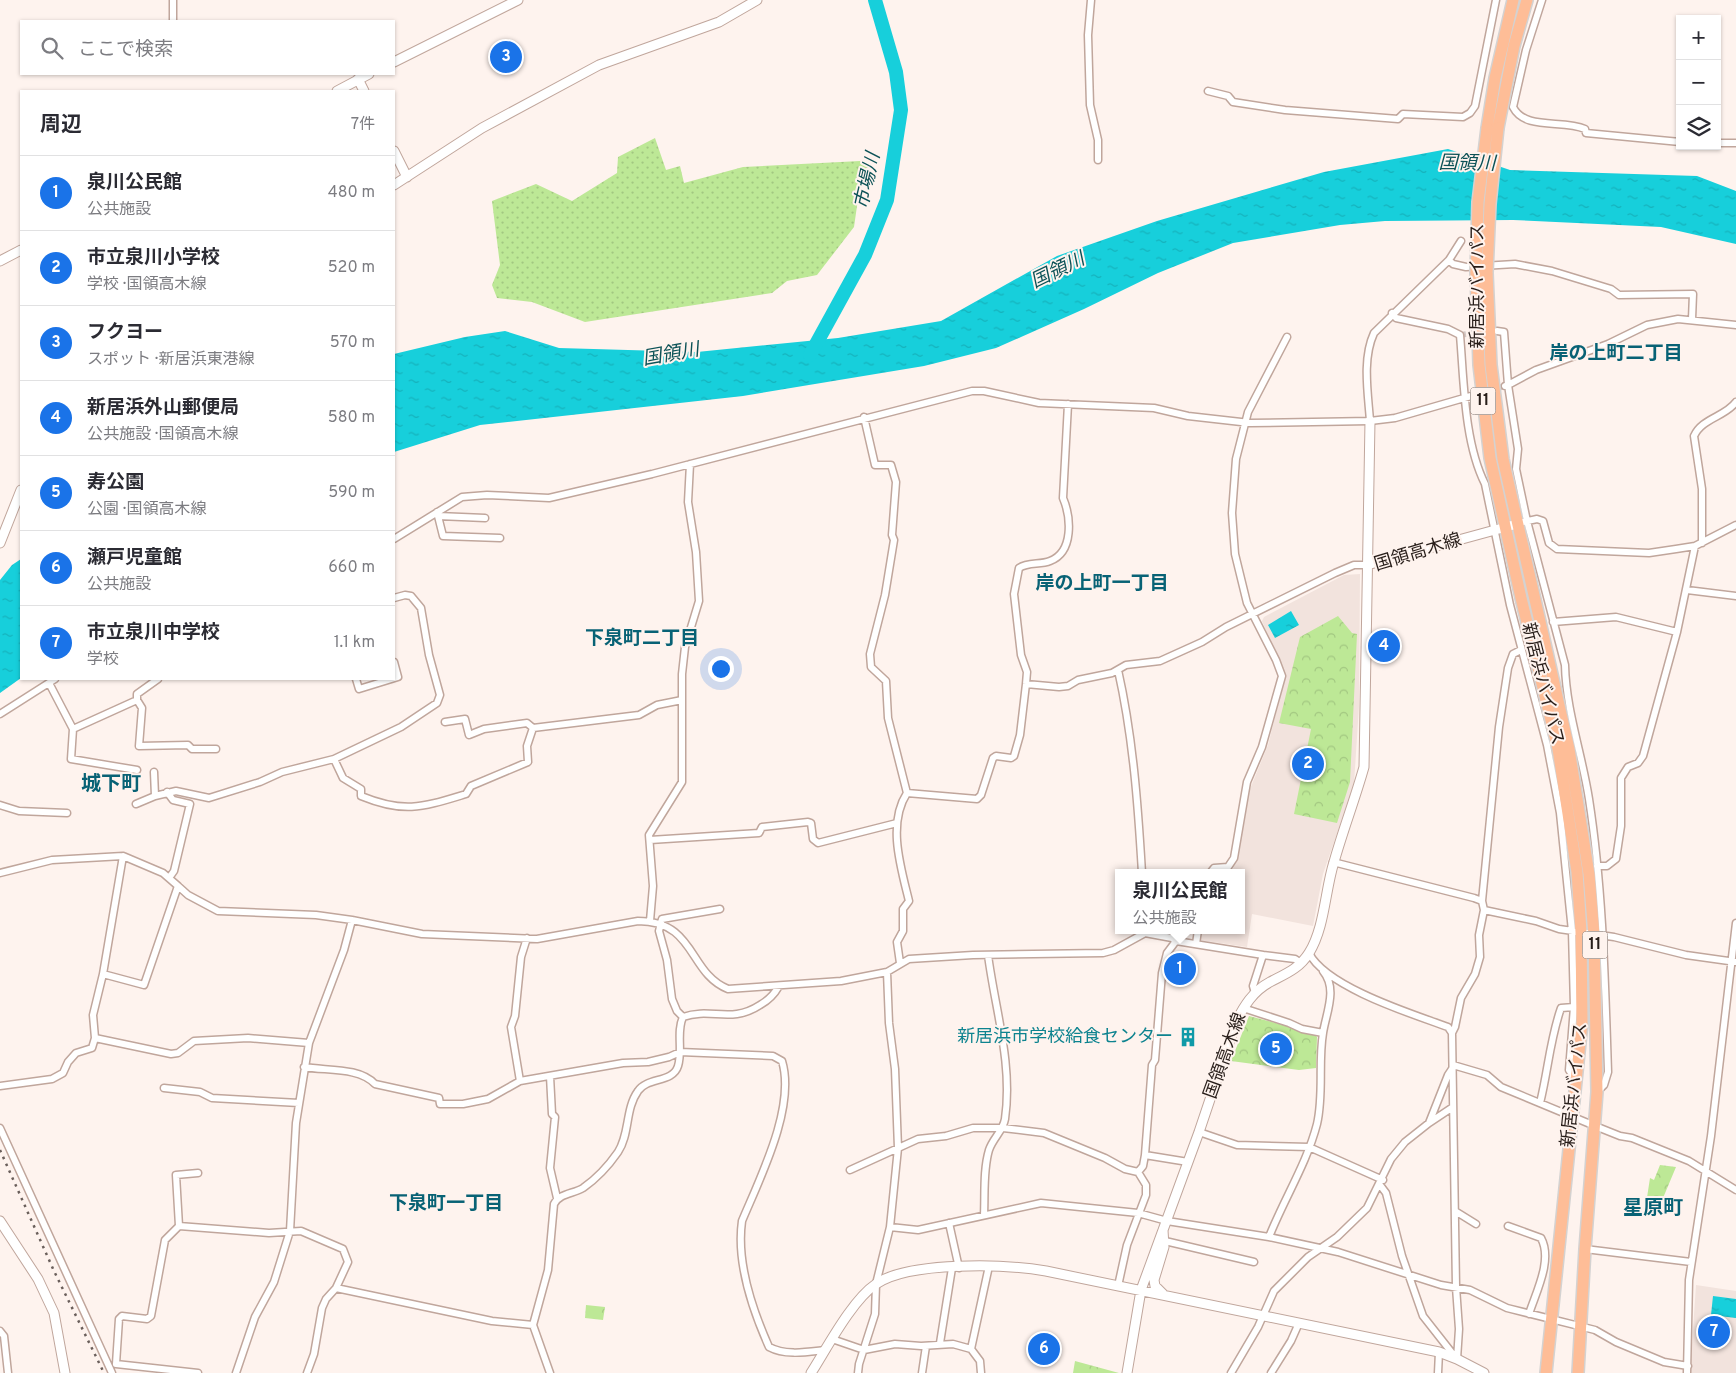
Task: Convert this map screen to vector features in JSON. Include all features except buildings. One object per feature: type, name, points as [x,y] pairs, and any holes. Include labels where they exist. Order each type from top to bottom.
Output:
[{"type":"highway","name":"新居浜バイパス","points":[[1492,128],[1497,69],[1513,0]]},
{"type":"highway","name":"新居浜バイパス","points":[[1527,0],[1492,128],[1478,202],[1481,272],[1504,459],[1522,522],[1571,758],[1598,935],[1597,1092],[1584,1249],[1578,1373]]},
{"type":"highway","name":"新居浜バイパス","points":[[1481,272],[1479,365],[1499,529],[1558,749],[1574,853],[1582,1022],[1577,1081],[1571,1115],[1559,1264],[1546,1373]]},
{"type":"main road","points":[[395,62],[518,0]]},
{"type":"main road","points":[[395,184],[482,128],[599,65],[719,22],[757,0]]},
{"type":"main road","points":[[338,90],[357,76],[364,90]]},
{"type":"main road","points":[[395,153],[407,177]]},
{"type":"main road","points":[[0,261],[20,251]]},
{"type":"main road","points":[[1367,565],[1370,421]]},
{"type":"main road","points":[[0,543],[20,493]]},
{"type":"main road","name":"国領高木線","points":[[1127,1373],[1141,1290],[1243,1008],[1255,993],[1301,963],[1309,953],[1316,938],[1333,862],[1364,767],[1367,565],[1522,522]]},
{"type":"main road","points":[[0,1221],[38,1279],[54,1313],[66,1373]]},
{"type":"main road","points":[[1163,1295],[1155,1286],[1154,1280],[1165,1241],[1165,1225]]},
{"type":"main road","points":[[811,1373],[862,1296],[876,1284],[907,1271],[989,1266],[1020,1267],[1141,1290],[1439,1352],[1457,1358],[1484,1373]]},
{"type":"street","points":[[173,0],[173,20]]},
{"type":"street","points":[[1091,0],[1088,35],[1090,105],[1098,140],[1098,160]]},
{"type":"street","points":[[1208,91],[1228,96],[1233,102],[1340,116],[1398,119],[1403,114],[1462,117],[1470,113],[1475,106],[1496,0]]},
{"type":"street","points":[[1542,0],[1526,50],[1513,107],[1517,115],[1530,121],[1576,125],[1584,128],[1586,133],[1676,142]]},
{"type":"street","points":[[1721,143],[1736,143]]},
{"type":"street","points":[[1370,421],[1367,369],[1374,333],[1392,313],[1448,260],[1461,240]]},
{"type":"street","points":[[1448,260],[1453,264],[1466,267],[1515,264],[1552,271],[1612,289],[1618,295],[1693,294],[1692,319]]},
{"type":"street","points":[[1392,313],[1396,318],[1448,329],[1460,335],[1476,466],[1485,484],[1499,529],[1521,650],[1547,745],[1560,813],[1577,932],[1569,1070],[1577,1081]]},
{"type":"street","points":[[1506,386],[1536,370],[1608,344],[1647,325],[1678,319],[1692,319],[1736,325]]},
{"type":"street","points":[[1497,331],[1504,332],[1506,386],[1518,449],[1516,469],[1522,522],[1565,665],[1565,687],[1583,767],[1597,866],[1598,935]]},
{"type":"street","points":[[1213,869],[1228,867],[1234,858],[1247,782],[1262,747],[1282,676],[1276,660],[1247,603],[1235,554],[1232,513],[1236,459],[1248,412],[1288,337]]},
{"type":"street","points":[[395,538],[438,514],[451,502],[470,496],[549,498],[690,464],[972,390],[984,390],[1039,403],[1154,408],[1188,416],[1245,422],[1370,421],[1395,418],[1468,397]]},
{"type":"street","points":[[1702,543],[1702,490],[1694,436],[1697,429],[1708,420],[1730,409],[1736,402]]},
{"type":"street","points":[[907,793],[977,799],[981,795],[993,758],[996,756],[1011,758],[1014,756],[1020,735],[1026,672],[1021,655],[1014,594],[1019,568],[1024,565],[1048,562],[1058,558],[1065,549],[1069,512],[1063,498],[1068,404]]},
{"type":"street","points":[[864,417],[875,465],[891,465],[896,482],[891,563],[870,654],[872,667],[886,681],[888,718],[907,793],[902,801],[897,823],[898,853],[909,901],[904,909],[903,931],[897,942],[900,963]]},
{"type":"street","points":[[650,921],[653,886],[650,840],[652,830],[682,782],[682,674],[685,647],[699,601],[696,552],[688,502],[690,464]]},
{"type":"street","points":[[438,514],[484,518]]},
{"type":"street","points":[[438,514],[443,536],[500,538]]},
{"type":"street","points":[[1522,522],[1543,521],[1549,543],[1557,549],[1649,553],[1694,546],[1736,526]]},
{"type":"street","points":[[1597,866],[1607,866],[1616,859],[1621,826],[1621,778],[1628,767],[1638,763],[1643,756],[1677,632],[1687,590],[1694,546]]},
{"type":"street","points":[[1026,684],[1059,688],[1068,686],[1078,680],[1118,670],[1126,665],[1160,660],[1180,653],[1335,573],[1354,565],[1367,565]]},
{"type":"street","points":[[1687,590],[1736,596]]},
{"type":"street","points":[[136,804],[167,792],[176,791],[209,798],[260,782],[282,772],[334,759],[401,727],[437,703],[440,696],[429,656],[421,608],[411,596],[405,595],[395,598]]},
{"type":"street","points":[[1553,622],[1616,617],[1677,632]]},
{"type":"street","points":[[1457,1358],[1459,1328],[1456,1287],[1452,1032],[1455,1027],[1461,998],[1475,974],[1480,956],[1479,936],[1484,910],[1482,901],[1499,727],[1508,668],[1513,654],[1521,650]]},
{"type":"street","points":[[395,666],[398,677],[395,678]]},
{"type":"street","points":[[1118,670],[1126,708],[1137,799],[1142,869]]},
{"type":"street","points":[[157,680],[137,694],[137,700],[142,708],[139,746],[188,745],[192,749],[216,749]]},
{"type":"street","points":[[356,680],[359,689],[388,680]]},
{"type":"street","points":[[0,714],[52,681],[73,729],[71,759],[137,770]]},
{"type":"street","points":[[73,729],[137,700]]},
{"type":"street","points":[[445,722],[465,719],[469,735],[484,729],[527,723],[533,728],[640,715],[657,705],[682,700]]},
{"type":"street","points":[[334,759],[343,778],[361,789],[361,796],[384,805],[422,808],[466,794],[471,786],[528,762],[527,746],[533,728]]},
{"type":"street","points":[[154,772],[155,796]]},
{"type":"street","points":[[167,792],[173,800],[190,804],[174,871],[169,878]]},
{"type":"street","points":[[0,805],[19,811],[67,813]]},
{"type":"street","points":[[650,840],[759,833],[762,827],[808,822],[811,823],[813,839],[818,843],[897,823]]},
{"type":"street","points":[[0,1086],[52,1080],[63,1073],[76,1053],[92,1048],[95,1038],[93,1015],[103,974],[123,856]]},
{"type":"street","points":[[0,873],[52,860],[123,856],[163,872],[188,895],[218,911],[316,915],[422,934],[537,938],[638,921],[650,921],[671,928],[681,936],[708,974],[720,986],[728,989],[841,981],[882,971],[887,972],[910,959],[988,955],[1103,953],[1114,950],[1142,934]]},
{"type":"street","points":[[1333,862],[1482,901]]},
{"type":"street","points":[[103,974],[144,986],[178,886]]},
{"type":"street","points":[[683,1017],[677,1011],[672,999],[660,924],[662,919],[720,910]]},
{"type":"street","points":[[1484,910],[1686,955],[1733,962]]},
{"type":"street","points":[[236,1373],[255,1317],[276,1275],[290,1230],[299,1103],[304,1067],[309,1043],[341,959],[352,920]]},
{"type":"street","points":[[890,1227],[918,1230],[1042,1203],[1138,1213],[1165,1225],[1270,1237],[1323,1249],[1410,1276],[1470,1290],[1507,1308],[1595,1330],[1616,1342],[1688,1370],[1691,1262],[1733,962],[1736,923]]},
{"type":"street","points":[[1154,934],[1172,938],[1176,941],[1295,959],[1301,963]]},
{"type":"street","points":[[1196,944],[1197,934]]},
{"type":"street","points":[[520,1081],[511,1027],[515,1016],[521,957],[526,938]]},
{"type":"street","points":[[1138,1172],[1143,1166],[1145,1154],[1162,973],[1167,953],[1176,941]]},
{"type":"street","points":[[1270,1237],[1309,1147],[1317,1124],[1321,1100],[1323,1033],[1331,991],[1328,977],[1309,953]]},
{"type":"street","points":[[984,1215],[985,1181],[990,1150],[1003,1128],[1006,1085],[1004,1043],[988,955]]},
{"type":"street","points":[[1255,993],[1253,986],[1263,955]]},
{"type":"street","points":[[1319,967],[1376,1001],[1448,1028],[1452,1032]]},
{"type":"street","points":[[858,1373],[874,1314],[876,1284],[890,1227],[898,1148],[895,1069],[888,1016],[887,972]]},
{"type":"street","points":[[557,1198],[582,1188],[601,1172],[618,1152],[624,1140],[630,1107],[638,1090],[647,1083],[672,1075],[678,1068],[680,1023],[683,1017],[691,1014],[740,1016],[773,997],[779,986]]},
{"type":"street","points":[[1540,1103],[1558,1015],[1561,1008],[1574,1006]]},
{"type":"street","points":[[1243,1008],[1302,1029],[1323,1033]]},
{"type":"street","points":[[95,1038],[171,1054],[178,1053],[194,1041],[248,1038],[309,1043]]},
{"type":"street","points":[[304,1067],[357,1073],[370,1078],[375,1084],[439,1098],[440,1104],[463,1104],[488,1099],[520,1081],[623,1063],[648,1062],[680,1052],[773,1056],[782,1061],[785,1070],[782,1116],[742,1221],[740,1235],[746,1283],[769,1347],[778,1352],[791,1353],[826,1350]]},
{"type":"street","points":[[1453,1067],[1488,1075],[1501,1087],[1595,1126],[1681,1157],[1736,1190]]},
{"type":"street","points":[[1429,1123],[1453,1067]]},
{"type":"street","points":[[550,1076],[552,1114],[555,1117],[550,1168],[557,1198],[554,1204],[548,1270],[533,1325],[550,1373]]},
{"type":"street","points":[[164,1088],[200,1092],[212,1098],[299,1103]]},
{"type":"street","points":[[1232,1373],[1258,1327],[1269,1298],[1286,1277],[1308,1257],[1323,1249],[1367,1208],[1392,1159],[1405,1142],[1429,1123],[1453,1108]]},
{"type":"street","points":[[0,1128],[112,1373]]},
{"type":"street","points":[[850,1170],[918,1139],[946,1136],[973,1128],[1003,1128],[1044,1134],[1105,1158],[1125,1169],[1138,1172],[1146,1185],[1146,1195],[1127,1246],[1118,1286]]},
{"type":"street","points":[[1199,1132],[1236,1145],[1309,1147],[1381,1182],[1423,1316],[1457,1358]]},
{"type":"street","points":[[1145,1154],[1188,1162]]},
{"type":"street","points":[[116,1364],[119,1319],[122,1316],[147,1319],[151,1316],[166,1240],[179,1226],[176,1175],[198,1173]]},
{"type":"street","points":[[1456,1212],[1476,1224]]},
{"type":"street","points":[[940,1343],[956,1268],[949,1223]]},
{"type":"street","points":[[179,1226],[269,1233],[290,1230],[311,1233],[343,1249],[348,1262],[336,1288],[326,1299],[322,1308],[314,1354],[307,1373]]},
{"type":"street","points":[[1508,1226],[1541,1238],[1546,1247],[1544,1266],[1529,1314]]},
{"type":"street","points":[[1165,1241],[1254,1262]]},
{"type":"street","points":[[1584,1249],[1691,1262]]},
{"type":"street","points":[[971,1349],[989,1266]]},
{"type":"street","points":[[336,1288],[492,1321],[533,1325]]},
{"type":"street","points":[[1271,1373],[1291,1341],[1299,1323]]},
{"type":"street","points":[[0,1331],[4,1336],[8,1373]]},
{"type":"street","points":[[832,1339],[864,1350],[895,1344],[926,1346],[940,1343],[971,1349],[980,1361],[981,1373]]},
{"type":"street","points":[[922,1373],[926,1346]]},
{"type":"street","points":[[1438,1373],[1439,1352]]},
{"type":"street","points":[[108,1363],[198,1373]]},
{"type":"shaded area","points":[[1360,574],[1359,706],[1354,784],[1323,874],[1313,926],[1252,914],[1247,947],[1199,940],[1200,934],[1245,934],[1245,869],[1233,869],[1250,789],[1268,745],[1285,678],[1262,621],[1264,617],[1344,575]]},
{"type":"shaded area","points":[[1696,1285],[1736,1291],[1736,1373],[1690,1373]]},
{"type":"green space","points":[[655,138],[666,170],[680,166],[684,183],[743,167],[860,161],[869,164],[858,199],[854,227],[817,275],[787,281],[772,293],[585,322],[532,302],[497,298],[492,285],[500,265],[492,201],[536,184],[572,201],[617,173],[618,157]]},
{"type":"green space","points":[[1338,616],[1352,633],[1357,634],[1350,782],[1337,823],[1294,814],[1311,729],[1279,723],[1300,637]]},
{"type":"green space","points":[[1249,1016],[1314,1033],[1317,1037],[1316,1068],[1299,1070],[1231,1061]]},
{"type":"green space","points":[[1660,1165],[1676,1167],[1663,1198],[1661,1214],[1650,1211],[1646,1204],[1650,1178],[1654,1180]]},
{"type":"green space","points":[[586,1305],[605,1307],[603,1320],[585,1318]]},
{"type":"green space","points":[[1075,1361],[1119,1373],[1073,1373]]},
{"type":"water","name":"国領川","points":[[1448,149],[1510,170],[1697,176],[1736,191],[1736,244],[1661,227],[1513,220],[1385,221],[1340,225],[1233,243],[1158,273],[1084,309],[996,348],[924,366],[743,396],[480,425],[395,452],[395,354],[465,337],[505,331],[559,348],[697,352],[838,338],[941,321],[1057,256],[1157,221],[1324,172]]},
{"type":"water","points":[[20,560],[20,679],[0,693],[0,580],[12,565]]},
{"type":"water","points":[[1291,611],[1299,625],[1275,638],[1268,625]]},
{"type":"water","points":[[1713,1296],[1736,1299],[1736,1318],[1711,1315]]},
{"type":"waterway","name":"市場川","points":[[810,355],[865,255],[887,200],[901,110],[896,72],[875,0]]},
{"type":"tunnel","points":[[1460,335],[1481,332]]},
{"type":"tunnel","points":[[1471,396],[1505,386]]},
{"type":"railway","points":[[0,1150],[54,1271],[104,1373]]},
{"type":"place","name":"フクヨー","points":[[506,57]]},
{"type":"place","name":"新居浜外山郵便局","points":[[1384,646]]},
{"type":"place","name":"市立泉川小学校","points":[[1308,764]]},
{"type":"place","name":"泉川公民館","points":[[1180,969]]},
{"type":"place","name":"新居浜市学校給食センター","points":[[1188,1037]]},
{"type":"place","name":"寿公園","points":[[1276,1049]]},
{"type":"place","name":"市立泉川中学校","points":[[1714,1332]]},
{"type":"place","name":"瀬戸児童館","points":[[1044,1349]]},
{"type":"district","name":"岸の上町二丁目","points":[[1616,354]]},
{"type":"district","name":"岸の上町一丁目","points":[[1102,584]]},
{"type":"district","name":"下泉町二丁目","points":[[642,639]]},
{"type":"district","name":"城下町","points":[[111,785]]},
{"type":"district","name":"下泉町一丁目","points":[[446,1204]]},
{"type":"district","name":"星原町","points":[[1653,1209]]}]
